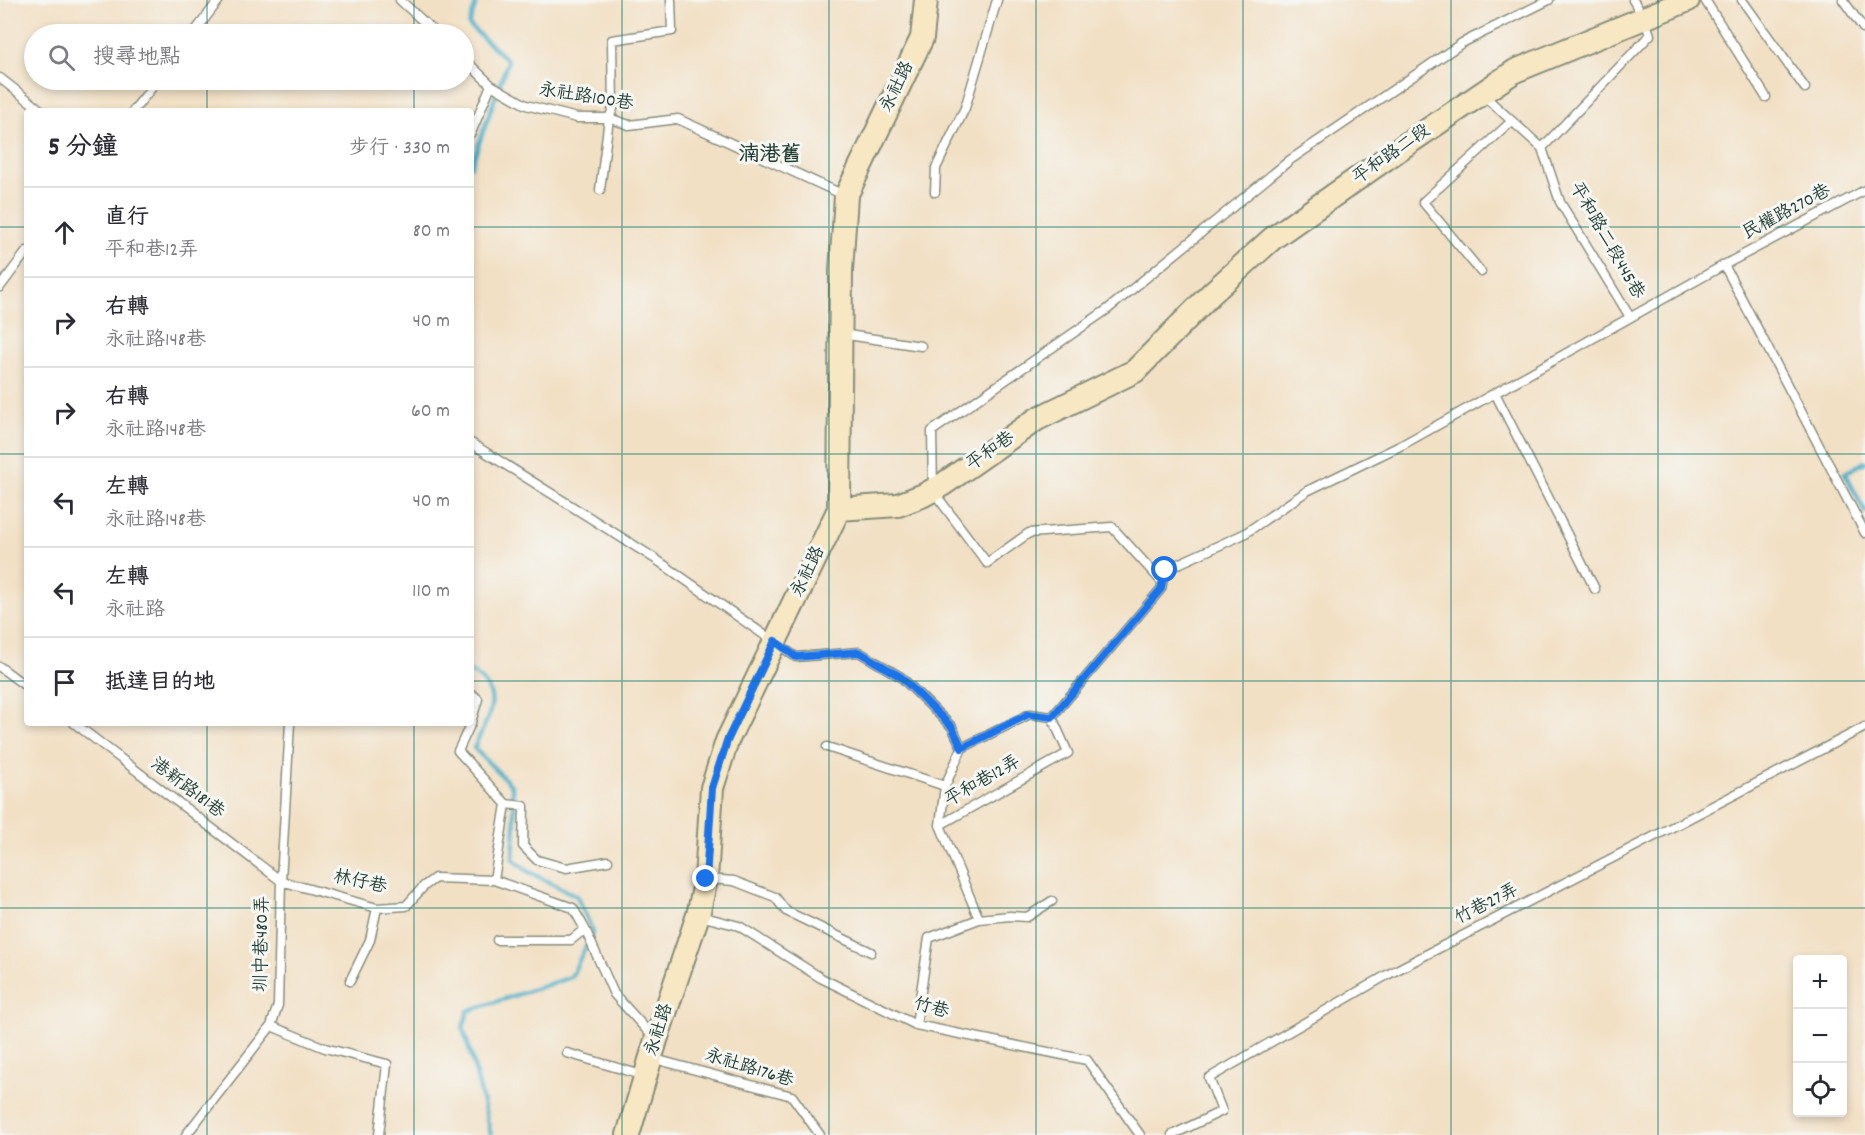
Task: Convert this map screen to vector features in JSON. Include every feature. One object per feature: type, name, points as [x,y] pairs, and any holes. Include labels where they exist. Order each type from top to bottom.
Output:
[{"type":"street","name":"永社路","points":[[628,1135],[698,915],[706,879],[712,788],[727,741],[839,509],[841,271],[846,196],[922,38],[926,0]]},
{"type":"street","name":"平和路二段","points":[[1135,371],[1212,293],[1273,238],[1515,71],[1639,9],[1688,0]]},
{"type":"street","name":"平和巷","points":[[839,509],[898,505],[933,490],[1037,419],[1135,371]]},
{"type":"lane","points":[[200,24],[219,0]]},
{"type":"lane","points":[[400,0],[426,24]]},
{"type":"lane","points":[[600,190],[609,117],[613,109],[612,40],[672,31],[671,0]]},
{"type":"lane","points":[[935,192],[936,168],[965,108],[997,0]]},
{"type":"lane","points":[[940,825],[945,786],[962,748],[1029,714],[1052,717],[1161,589],[1162,582],[1112,527],[1029,533],[987,563],[933,490],[932,431],[1108,309],[1290,160],[1462,44],[1549,0]]},
{"type":"lane","points":[[1705,0],[1766,97]]},
{"type":"lane","points":[[1742,0],[1805,88]]},
{"type":"lane","points":[[1843,0],[1863,28]]},
{"type":"lane","points":[[1481,94],[1542,147],[1650,34],[1639,9]]},
{"type":"lane","name":"永社路100巷","points":[[474,69],[491,85],[526,105],[577,117],[609,117],[629,124],[678,119],[846,196]]},
{"type":"lane","points":[[0,78],[38,108]]},
{"type":"lane","points":[[474,126],[491,85]]},
{"type":"lane","points":[[135,108],[150,90]]},
{"type":"lane","points":[[1481,272],[1423,202],[1512,121]]},
{"type":"lane","name":"平和路二段445巷","points":[[1542,147],[1560,202],[1630,317]]},
{"type":"lane","name":"民權路270巷","points":[[1162,582],[1165,570],[1244,534],[1307,491],[1402,445],[1724,265],[1865,190]]},
{"type":"lane","points":[[0,287],[24,255]]},
{"type":"lane","points":[[1724,265],[1865,533]]},
{"type":"lane","points":[[841,334],[921,346]]},
{"type":"lane","points":[[1495,393],[1595,589]]},
{"type":"lane","points":[[474,445],[654,558],[796,657],[859,652],[901,677],[952,727],[962,748]]},
{"type":"lane","points":[[0,667],[24,685]]},
{"type":"lane","points":[[474,696],[478,699],[474,713]]},
{"type":"lane","name":"平和巷12弄","points":[[979,919],[940,825],[1068,753],[1052,717]]},
{"type":"lane","name":"港新路181巷","points":[[78,726],[280,881]]},
{"type":"lane","name":"圳中巷480弄","points":[[186,1135],[271,1026],[278,1005],[280,881],[290,726]]},
{"type":"lane","points":[[470,726],[458,751],[506,804],[525,806],[523,846],[537,860],[566,868],[608,861]]},
{"type":"lane","name":"竹巷27弄","points":[[1172,1135],[1222,1111],[1209,1078],[1387,975],[1865,728]]},
{"type":"lane","points":[[827,747],[945,786]]},
{"type":"lane","points":[[494,880],[506,804]]},
{"type":"lane","name":"林仔巷","points":[[280,881],[377,908],[406,906],[424,886],[435,878],[494,880],[573,908],[586,930],[614,994],[651,1058]]},
{"type":"lane","points":[[706,879],[734,881],[775,897],[786,911],[872,952]]},
{"type":"lane","points":[[916,1025],[929,938],[979,919],[1026,917],[1052,901]]},
{"type":"lane","points":[[350,981],[370,940],[377,908]]},
{"type":"lane","name":"竹巷","points":[[698,915],[739,926],[821,978],[916,1025],[1087,1060],[1140,1135]]},
{"type":"lane","points":[[497,940],[571,940],[586,930]]},
{"type":"lane","points":[[271,1026],[325,1048],[387,1064],[379,1135]]},
{"type":"lane","name":"永社路176巷","points":[[567,1053],[651,1058],[792,1096],[820,1135]]},
{"type":"waterway","points":[[469,24],[477,0]]},
{"type":"waterway","points":[[474,30],[508,61],[474,157]]},
{"type":"waterway","points":[[1865,462],[1845,473],[1865,512]]},
{"type":"waterway","points":[[474,674],[489,689],[491,698],[488,717],[474,748],[512,786],[515,825],[513,859],[529,872],[577,896],[593,932],[571,977],[468,1011],[463,1028],[491,1135]]},
{"type":"district","name":"湳港舊","points":[[770,156]]},
{"type":"route","points":[[706,879],[712,788],[727,741],[775,641],[796,657],[859,652],[901,677],[952,727],[962,748],[1029,714],[1052,717],[1161,589],[1165,570]]}]
